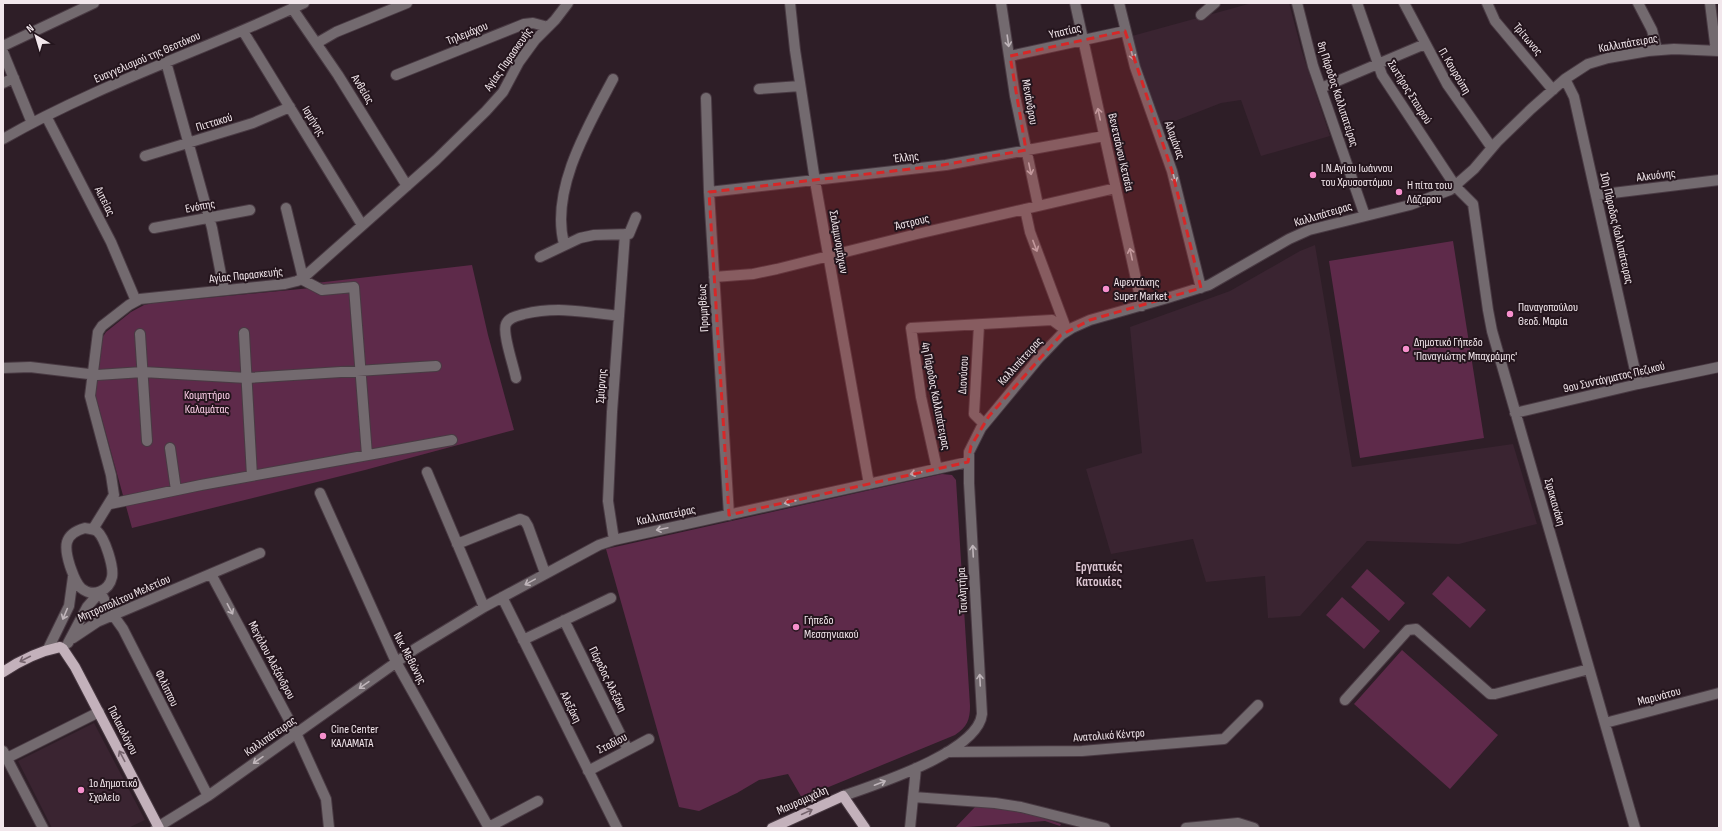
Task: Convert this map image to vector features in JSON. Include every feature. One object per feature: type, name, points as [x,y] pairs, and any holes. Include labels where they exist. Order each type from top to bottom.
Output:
[{"type":"main road","points":[[3,672],[48,649],[64,645]]},
{"type":"main road","name":"Παλαιολόγου","points":[[64,645],[158,828]]},
{"type":"main road","points":[[843,796],[865,828]]},
{"type":"main road","name":"Μαυρομιχάλη","points":[[772,828],[843,796]]},
{"type":"street","points":[[3,46],[82,5],[94,3]]},
{"type":"street","name":"Ευαγγελισμού της Θεοτόκου","points":[[3,139],[46,116],[166,62],[243,31],[304,3]]},
{"type":"street","points":[[317,43],[341,30],[407,3]]},
{"type":"street","name":"Αγίας Παρασκευής","points":[[136,301],[285,284],[302,278],[407,186],[497,100],[525,54],[568,3]]},
{"type":"street","name":"Σαλαμινομάχων","points":[[790,3],[800,86],[815,181],[869,484]]},
{"type":"street","name":"Μενάνδρου","points":[[1001,3],[1015,96],[1038,206]]},
{"type":"street","name":"Βενετσάνου Κετσέα","points":[[1075,3],[1142,306]]},
{"type":"street","name":"Αλαμάνας","points":[[1119,3],[1125,31],[1143,90],[1172,171],[1201,288]]},
{"type":"street","points":[[1201,15],[1216,3]]},
{"type":"street","name":"8η Πάροδος Καλλιπατείρας","points":[[1297,3],[1313,66],[1365,216]]},
{"type":"street","name":"Σωτήρος Σταυρού","points":[[1357,3],[1377,65],[1382,75],[1456,187]]},
{"type":"street","name":"Π. Κουρούπη","points":[[1404,3],[1447,84],[1492,148]]},
{"type":"street","name":"Τρίτωνος","points":[[1487,3],[1495,21],[1553,90]]},
{"type":"street","points":[[1638,3],[1652,30],[1656,50]]},
{"type":"street","points":[[1710,3],[1718,51]]},
{"type":"street","name":"Ανθείας","points":[[292,8],[317,43],[407,186]]},
{"type":"street","name":"Τηλεμάχου","points":[[396,76],[530,22],[548,27]]},
{"type":"street","name":"Ισμήνης","points":[[243,31],[362,225]]},
{"type":"street","name":"Υπατίας","points":[[1010,56],[1125,31]]},
{"type":"street","points":[[1321,88],[1425,44]]},
{"type":"street","name":"Καλλιπάτειρας","points":[[968,462],[971,446],[984,424],[1039,358],[1067,331],[1090,320],[1201,288],[1219,280],[1298,235],[1330,224],[1428,200],[1456,187],[1492,148],[1564,79],[1592,63],[1622,55],[1656,50],[1718,51]]},
{"type":"street","points":[[3,52],[32,123]]},
{"type":"street","points":[[166,62],[209,217],[224,290]]},
{"type":"street","points":[[3,83],[14,78]]},
{"type":"street","points":[[564,244],[560,226],[565,190],[582,141],[613,79]]},
{"type":"street","name":"10η Πάροδος Καλλιπάτειρας","points":[[1564,79],[1574,97],[1638,384]]},
{"type":"street","points":[[759,89],[800,86]]},
{"type":"street","name":"Προμηθέως","points":[[706,98],[709,192],[729,516]]},
{"type":"street","name":"Πιττακού","points":[[145,156],[253,123],[290,107]]},
{"type":"street","name":"Αιπείας","points":[[46,116],[111,242],[136,301]]},
{"type":"street","name":"Έλλης","points":[[709,192],[941,166],[1104,136]]},
{"type":"street","name":"Αλκυόνης","points":[[1596,195],[1719,180]]},
{"type":"street","name":"Σφακιανάκη","points":[[1456,187],[1473,204],[1488,310],[1515,413],[1634,828]]},
{"type":"street","name":"Άστρους","points":[[714,277],[753,274],[1116,188]]},
{"type":"street","points":[[286,208],[302,278],[322,290],[354,287],[367,455]]},
{"type":"street","points":[[1025,209],[1030,232],[1067,331]]},
{"type":"street","name":"Ενόπης","points":[[154,228],[250,210]]},
{"type":"street","points":[[540,257],[564,244],[589,236],[625,234],[632,231],[636,217]]},
{"type":"street","name":"Σμύρνης","points":[[614,540],[608,501],[612,412],[625,234]]},
{"type":"street","points":[[93,529],[110,504],[114,495],[111,475],[90,396],[97,337],[100,329],[136,301]]},
{"type":"street","points":[[516,378],[504,330],[508,320],[514,316],[548,309],[619,316]]},
{"type":"street","points":[[979,325],[1052,320],[1067,331]]},
{"type":"street","name":"4η Πάροδος Καλλιπάτειρας","points":[[937,469],[921,397],[910,328],[979,325]]},
{"type":"street","name":"Διονύσου","points":[[979,325],[974,414],[984,424]]},
{"type":"street","points":[[244,333],[252,476]]},
{"type":"street","points":[[140,334],[144,372],[147,441]]},
{"type":"street","points":[[3,368],[30,367],[92,374],[144,372],[247,378],[436,366]]},
{"type":"street","name":"9ου Συντάγματος Πεζικού","points":[[1515,413],[1638,384],[1719,367]]},
{"type":"street","points":[[110,504],[176,490],[452,440]]},
{"type":"street","points":[[170,448],[176,490]]},
{"type":"street","name":"Καλλιπατείρας","points":[[396,662],[484,607],[599,544],[968,462]]},
{"type":"street","name":"Τσικλητήρα","points":[[947,752],[975,731],[982,719],[968,462]]},
{"type":"street","points":[[427,472],[484,607]]},
{"type":"street","name":"Νικ. Μεθώνης","points":[[320,493],[396,662],[489,828]]},
{"type":"street","points":[[457,544],[520,519],[525,521],[528,526],[546,573]]},
{"type":"street","points":[[64,645],[87,607],[110,583],[112,568],[102,537],[93,529],[85,528],[78,530],[70,536],[66,544],[66,552],[74,577],[87,592],[93,594],[100,592]]},
{"type":"street","name":"Μητροπολίτου Μελετίου","points":[[64,645],[84,629],[113,615],[260,553]]},
{"type":"street","name":"Μεγάλου Αλεξάνδρου","points":[[211,574],[296,733],[326,799],[329,828]]},
{"type":"street","points":[[48,649],[69,606],[74,577]]},
{"type":"street","name":"Φιλίππου","points":[[100,592],[123,630],[208,796]]},
{"type":"street","name":"Αλεξάκη","points":[[502,597],[617,828]]},
{"type":"street","points":[[523,640],[611,598]]},
{"type":"street","name":"Πάροδος Αλεξάκη","points":[[564,620],[628,750]]},
{"type":"street","points":[[1345,700],[1408,630],[1416,629],[1490,694],[1495,694],[1589,669]]},
{"type":"street","name":"Καλλιπάτειρας","points":[[158,828],[208,796],[396,662]]},
{"type":"street","name":"Μαρινάτου","points":[[1605,723],[1719,693]]},
{"type":"street","name":"Ανατολικό Κέντρο","points":[[947,752],[1082,751],[1224,739],[1258,705]]},
{"type":"street","points":[[43,828],[5,755],[99,712]]},
{"type":"street","name":"Σταδίου","points":[[588,771],[649,739]]},
{"type":"street","points":[[843,796],[916,768],[947,752]]},
{"type":"street","points":[[910,828],[916,768]]},
{"type":"street","points":[[913,797],[995,802],[1104,828]]},
{"type":"street","points":[[489,828],[538,801]]},
{"type":"street","points":[[1186,828],[1238,823],[1254,828]]},
{"type":"highlighted area","points":[[1125,31],[1172,171],[1201,288],[1090,320],[1061,335],[989,416],[971,446],[968,462],[729,515],[709,192],[937,166],[1026,150],[1010,56]]},
{"type":"shaded area","points":[[1252,3],[1289,3],[1302,52],[1330,136],[1261,156],[1241,100],[1221,103],[1162,126],[1142,72],[1132,36]]},
{"type":"shaded area","points":[[1315,245],[1352,467],[1513,444],[1537,524],[1459,544],[1367,541],[1300,616],[1268,618],[1265,576],[1206,582],[1193,539],[1111,554],[1086,469],[1142,453],[1130,327],[1230,291],[1300,251]]},
{"type":"shaded area","name":"1o Δημοτικό Σχολείο","points":[[94,723],[145,820],[128,828],[52,828],[18,761]]},
{"type":"green space","name":"Δημοτικό Γήπεδο 'Παναγιώτης Μπαχράμης'","points":[[1453,241],[1484,438],[1360,458],[1329,261]]},
{"type":"green space","name":"Κοιμητήριο Καλαμάτας","points":[[472,265],[488,335],[514,430],[365,470],[132,528],[95,394],[100,341],[106,332],[131,312],[144,305],[153,303],[311,288],[316,283]]},
{"type":"green space","name":"Γήπεδο Μεσσηνιακού","points":[[942,474],[952,475],[956,480],[970,706],[967,723],[965,726],[955,735],[802,798],[788,774],[759,780],[737,793],[699,811],[679,807],[606,549]]},
{"type":"green space","points":[[1367,569],[1405,603],[1389,621],[1351,587]]},
{"type":"green space","points":[[1448,576],[1486,610],[1470,628],[1432,594]]},
{"type":"green space","points":[[1342,597],[1380,631],[1364,649],[1326,615]]},
{"type":"green space","points":[[1402,650],[1498,735],[1450,789],[1354,704]]},
{"type":"green space","points":[[975,807],[1019,811],[1061,824],[1060,826],[1045,821],[955,828]]},
{"type":"place","name":"Ι.Ν.Αγίου Ιωάννου του Χρυσοστόμου","points":[[1313,175]]},
{"type":"place","name":"Η πίτα τοιυ Λάζαρου","points":[[1399,192]]},
{"type":"place","name":"Αφεντάκης Super Market","points":[[1106,289]]},
{"type":"place","name":"Παναγοπούλου Θεοδ. Μαρία","points":[[1510,314]]},
{"type":"place","name":"Δημοτικό Γήπεδο 'Παναγιώτης Μπαχράμης'","points":[[1406,349]]},
{"type":"place","name":"Γήπεδο Μεσσηνιακού","points":[[796,627]]},
{"type":"place","name":"Cine Center ΚΑΛΑΜΑΤΑ","points":[[323,736]]},
{"type":"place","name":"1o Δημοτικό Σχολείο","points":[[81,790]]},
{"type":"district","name":"Εργατικές Κατοικίες","points":[[1099,574]]}]
